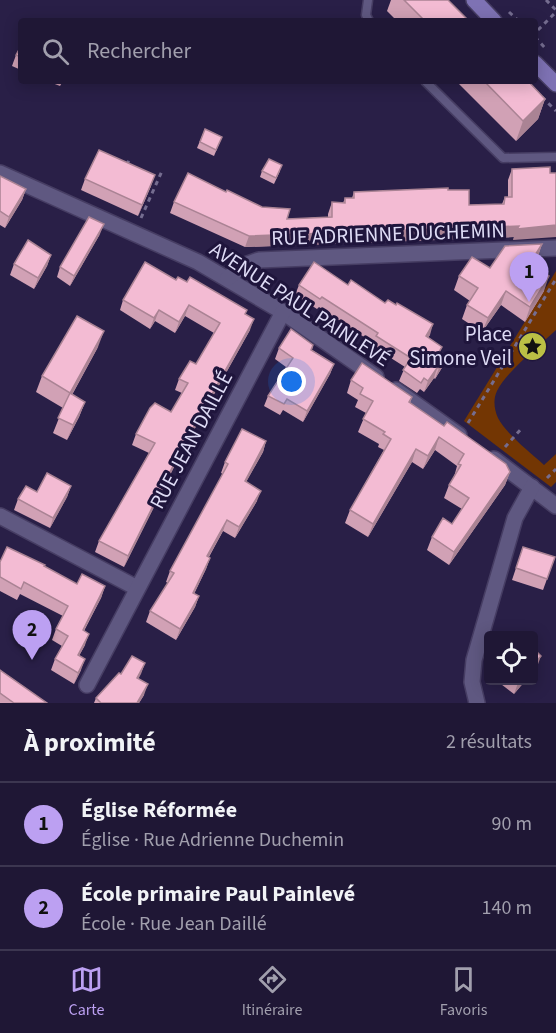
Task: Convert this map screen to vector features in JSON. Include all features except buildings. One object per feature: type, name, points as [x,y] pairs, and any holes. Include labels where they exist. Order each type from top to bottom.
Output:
[{"type":"main road","points":[[474,0],[491,18]]},
{"type":"main road","points":[[538,66],[556,84]]},
{"type":"street","name":"AVENUE PAUL PAINLEVÉ","points":[[0,173],[198,262],[228,278],[283,312],[465,439]]},
{"type":"street","name":"RUE ADRIENNE DUCHEMIN","points":[[228,278],[242,266],[259,260],[556,248]]},
{"type":"street","name":"RUE JEAN DAILLÉ","points":[[87,685],[283,312]]},
{"type":"street","points":[[489,456],[538,484],[556,506]]},
{"type":"street","points":[[477,703],[472,682],[474,660],[515,518],[538,484]]},
{"type":"street","points":[[2,523],[137,588]]},
{"type":"lane","points":[[368,0],[368,18]]},
{"type":"lane","points":[[428,84],[503,158],[556,157]]},
{"type":"path","points":[[538,30],[556,11],[546,0]]},
{"type":"path","points":[[541,96],[556,111]]},
{"type":"path","points":[[126,167],[130,157]]},
{"type":"path","points":[[134,233],[162,171]]},
{"type":"path","points":[[465,439],[556,279]]},
{"type":"path","points":[[489,456],[522,428]]},
{"type":"path","points":[[538,484],[556,469]]},
{"type":"shaded area","points":[[556,271],[556,330],[501,384],[495,401],[497,415],[502,425],[544,465],[556,454],[556,482],[551,487],[464,421]]},
{"type":"place","name":"Église Réformée","points":[[529,302]]},
{"type":"place","name":"Place Simone Veil","points":[[533,346]]},
{"type":"place","name":"École primaire Paul Painlevé","points":[[32,660]]}]
